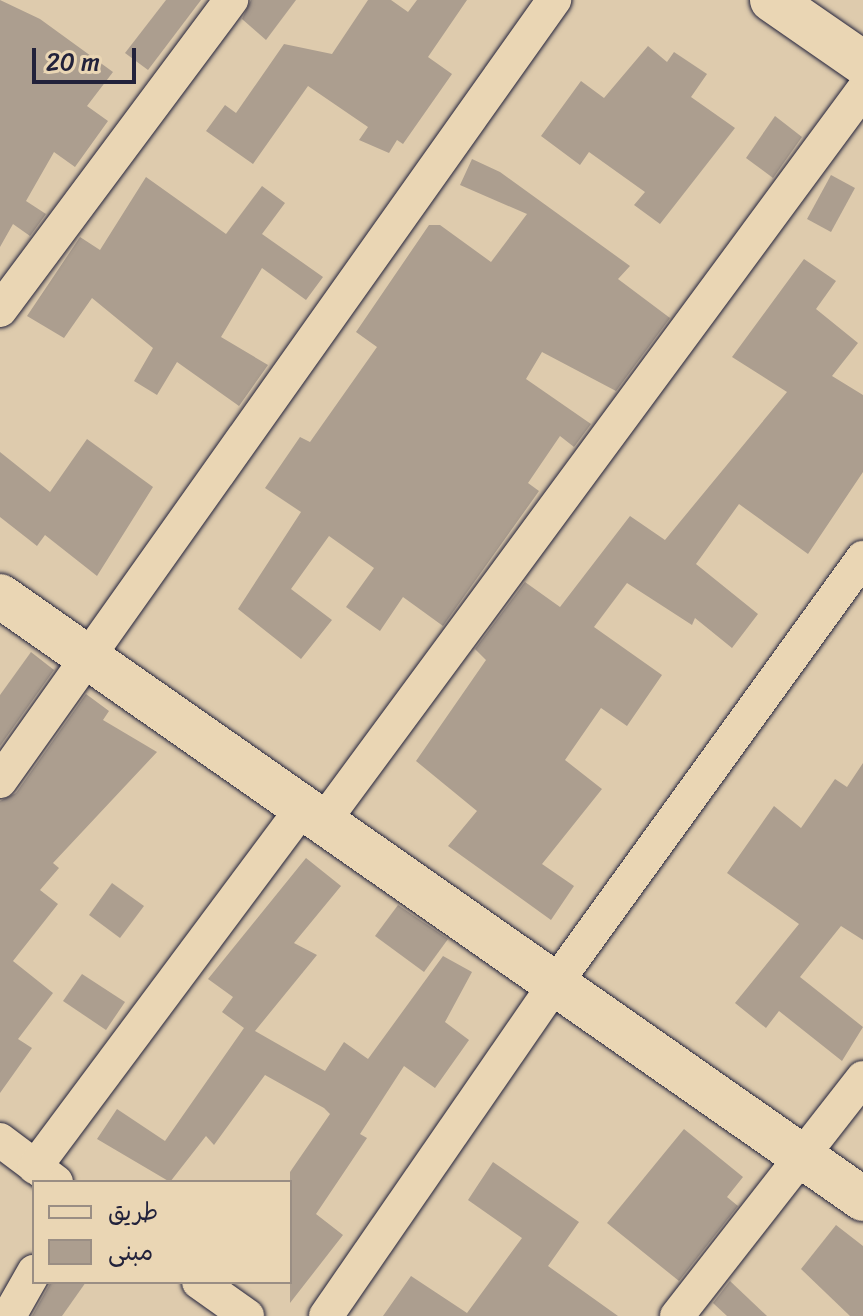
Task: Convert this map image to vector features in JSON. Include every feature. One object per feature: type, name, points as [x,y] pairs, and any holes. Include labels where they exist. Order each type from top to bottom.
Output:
[{"type":"main road","points":[[772,0],[863,63]]},
{"type":"main road","points":[[0,596],[313,815],[552,988],[863,1199]]},
{"type":"street","points":[[0,310],[231,0]]},
{"type":"street","points":[[0,781],[554,0]]},
{"type":"street","points":[[0,1140],[46,1174],[313,815],[863,90]]},
{"type":"street","points":[[326,1316],[552,988],[863,558]]},
{"type":"street","points":[[677,1316],[863,1078]]},
{"type":"street","points":[[9,1316],[32,1276]]},
{"type":"street","points":[[202,1284],[247,1316]]},
{"type":"building","points":[[0,0],[40,19],[113,72],[87,106],[108,121],[75,167],[54,152],[26,201],[46,214],[30,236],[13,224],[0,247]]},
{"type":"building","points":[[166,0],[201,0],[148,70],[125,53]]},
{"type":"building","points":[[251,0],[296,0],[266,40],[242,19]]},
{"type":"building","points":[[368,0],[391,0],[408,12],[417,0],[467,0],[428,57],[452,74],[403,144],[397,140],[389,153],[359,140],[368,127],[308,86],[253,164],[206,131],[225,105],[236,113],[284,44],[332,54]]},
{"type":"building","points":[[648,46],[667,62],[674,52],[707,74],[691,97],[735,128],[660,224],[634,205],[645,192],[589,152],[580,165],[541,136],[581,81],[604,98]]},
{"type":"building","points":[[775,116],[802,137],[773,178],[746,158]]},
{"type":"building","points":[[472,159],[500,172],[630,266],[618,279],[670,318],[616,391],[542,352],[526,379],[591,424],[574,447],[560,436],[528,483],[539,491],[443,626],[403,597],[380,631],[346,607],[374,568],[329,536],[291,589],[332,620],[301,659],[238,609],[301,512],[265,488],[300,437],[310,442],[377,347],[356,332],[429,225],[440,225],[491,262],[527,214],[460,185]]},
{"type":"building","points":[[831,175],[855,188],[831,232],[807,219]]},
{"type":"building","points":[[146,177],[226,234],[262,186],[285,203],[262,234],[323,277],[306,300],[262,268],[221,337],[268,365],[239,406],[177,362],[157,395],[134,381],[153,348],[92,298],[64,338],[27,316],[80,237],[100,250]]},
{"type":"building","points":[[804,259],[836,281],[816,309],[858,343],[832,376],[863,395],[863,472],[808,554],[739,504],[696,564],[758,614],[732,648],[695,618],[692,625],[627,583],[594,627],[662,675],[627,726],[601,708],[565,760],[602,789],[542,864],[574,886],[551,920],[448,846],[477,811],[416,761],[486,660],[475,649],[525,582],[560,607],[630,516],[665,540],[787,392],[732,357]]},
{"type":"building","points":[[87,439],[153,487],[97,576],[45,535],[37,546],[0,517],[0,452],[50,492]]},
{"type":"building","points":[[31,652],[54,670],[0,746],[0,695]]},
{"type":"building","points":[[86,694],[109,711],[103,720],[157,752],[53,863],[59,868],[40,890],[58,904],[13,961],[53,993],[18,1039],[32,1048],[0,1093],[0,801],[16,793]]},
{"type":"building","points":[[863,763],[863,940],[841,926],[800,977],[863,1027],[842,1061],[779,1011],[766,1028],[735,1003],[799,924],[727,873],[774,806],[801,828],[835,779],[847,787]]},
{"type":"building","points":[[306,858],[341,886],[294,943],[317,955],[255,1031],[325,1071],[344,1042],[368,1059],[443,956],[472,972],[445,1022],[469,1040],[435,1088],[404,1066],[360,1134],[367,1138],[316,1214],[343,1235],[290,1303],[290,1172],[330,1114],[324,1108],[265,1075],[214,1145],[206,1136],[172,1180],[97,1139],[117,1109],[165,1141],[244,1028],[222,1012],[233,997],[208,979]]},
{"type":"building","points":[[112,883],[144,906],[120,938],[89,915]]},
{"type":"building","points":[[398,905],[448,939],[424,972],[375,936]]},
{"type":"building","points":[[82,974],[125,1002],[106,1030],[63,1001]]},
{"type":"building","points":[[684,1129],[743,1177],[727,1197],[738,1206],[679,1281],[607,1223]]},
{"type":"building","points":[[493,1162],[579,1222],[548,1266],[618,1316],[383,1316],[411,1276],[467,1313],[522,1238],[468,1200]]},
{"type":"building","points":[[836,1225],[863,1246],[863,1316],[850,1316],[801,1269]]},
{"type":"building","points":[[730,1281],[767,1316],[727,1316],[713,1303]]},
{"type":"building","points":[[50,1284],[85,1284],[62,1316],[32,1316]]}]
